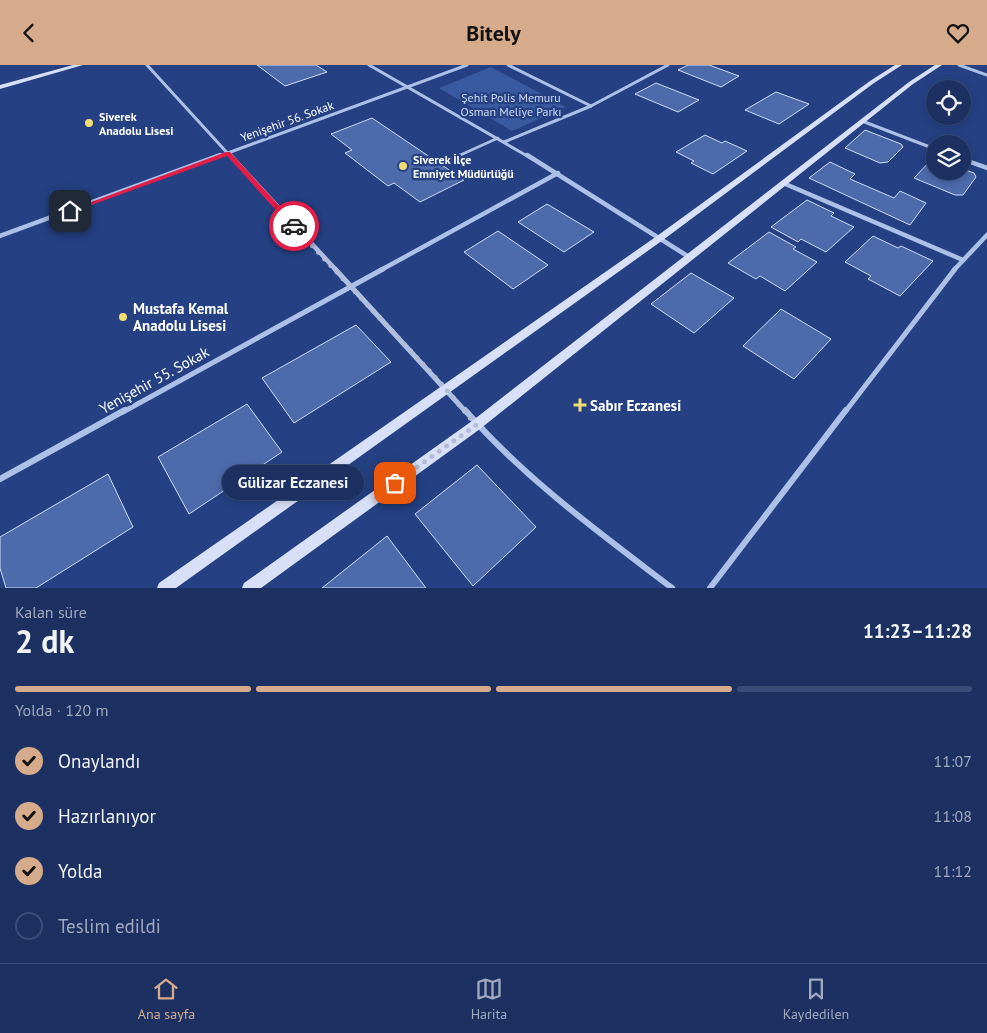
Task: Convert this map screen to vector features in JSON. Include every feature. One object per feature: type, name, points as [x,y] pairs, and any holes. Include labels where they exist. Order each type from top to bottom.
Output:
[{"type":"street","points":[[0,87],[80,65]]},
{"type":"street","points":[[147,65],[446,389],[476,425],[577,515],[672,588]]},
{"type":"street","points":[[369,65],[558,173],[689,257]]},
{"type":"street","name":"Yenişehir 56. Sokak","points":[[0,236],[467,65]]},
{"type":"street","points":[[508,65],[591,106]]},
{"type":"street","points":[[504,142],[591,106],[668,65]]},
{"type":"street","points":[[164,588],[660,238],[872,82],[899,65]]},
{"type":"street","points":[[248,588],[476,425],[862,121],[911,83],[939,65]]},
{"type":"street","points":[[959,65],[987,75]]},
{"type":"street","points":[[862,121],[926,146]]},
{"type":"street","points":[[971,162],[987,168]]},
{"type":"street","name":"Yenişehir 55. Sokak","points":[[0,479],[558,173]]},
{"type":"street","points":[[783,183],[963,260]]},
{"type":"street","points":[[710,588],[881,363],[963,260],[987,235]]},
{"type":"lane","points":[[446,161],[498,138]]},
{"type":"green space","name":"Şehit Polis Memuru Osman Meliye Parkı","points":[[491,67],[566,107],[512,131],[439,88]]},
{"type":"building","points":[[257,65],[316,65],[327,72],[285,86]]},
{"type":"building","points":[[688,65],[709,65],[739,76],[721,87],[678,70]]},
{"type":"building","points":[[656,83],[699,100],[678,112],[635,94]]},
{"type":"building","points":[[776,92],[809,104],[779,124],[745,110]]},
{"type":"building","name":"Siverek İlçe Emniyet Müdürlüğü","points":[[372,118],[464,180],[420,202],[394,183],[388,186],[345,153],[352,150],[331,134]]},
{"type":"building","points":[[865,130],[901,144],[903,147],[888,162],[880,163],[845,148]]},
{"type":"building","points":[[705,135],[722,143],[725,141],[747,151],[713,174],[691,163],[694,161],[676,152]]},
{"type":"building","points":[[830,162],[855,174],[850,179],[894,198],[900,191],[926,203],[910,225],[809,178]]},
{"type":"building","points":[[926,165],[926,180],[971,180],[971,172],[976,177],[963,195],[955,195],[914,178]]},
{"type":"building","points":[[807,200],[834,213],[831,216],[854,227],[826,252],[801,239],[798,242],[771,227]]},
{"type":"building","points":[[547,204],[594,232],[564,252],[518,222]]},
{"type":"building","points":[[498,231],[548,265],[513,289],[464,252]]},
{"type":"building","points":[[769,232],[796,247],[793,249],[817,262],[785,291],[760,276],[756,279],[728,263]]},
{"type":"building","points":[[873,236],[898,248],[901,246],[933,261],[900,296],[868,279],[871,276],[845,262]]},
{"type":"building","points":[[691,273],[734,298],[694,333],[651,304]]},
{"type":"building","points":[[781,309],[831,339],[794,379],[743,346]]},
{"type":"building","points":[[356,325],[391,362],[294,423],[262,378]]},
{"type":"building","points":[[247,404],[282,452],[189,514],[158,457]]},
{"type":"building","points":[[477,465],[536,527],[473,586],[415,514]]},
{"type":"building","points":[[108,474],[133,527],[36,588],[6,588],[0,568],[0,537]]},
{"type":"building","points":[[387,536],[426,588],[322,588]]},
{"type":"way so far","points":[[294,226],[446,389],[476,425],[395,483]]},
{"type":"place","name":"Siverek Anadolu Lisesi","points":[[89,123]]},
{"type":"place","name":"Siverek İlçe Emniyet Müdürlüğü","points":[[403,166]]},
{"type":"place","name":"Mustafa Kemal Anadolu Lisesi","points":[[123,317]]},
{"type":"place","name":"Sabır Eczanesi","points":[[580,405]]},
{"type":"place","name":"Gülizar Eczanesi","points":[[395,483]]},
{"type":"route","points":[[70,211],[228,153],[294,226]]}]
